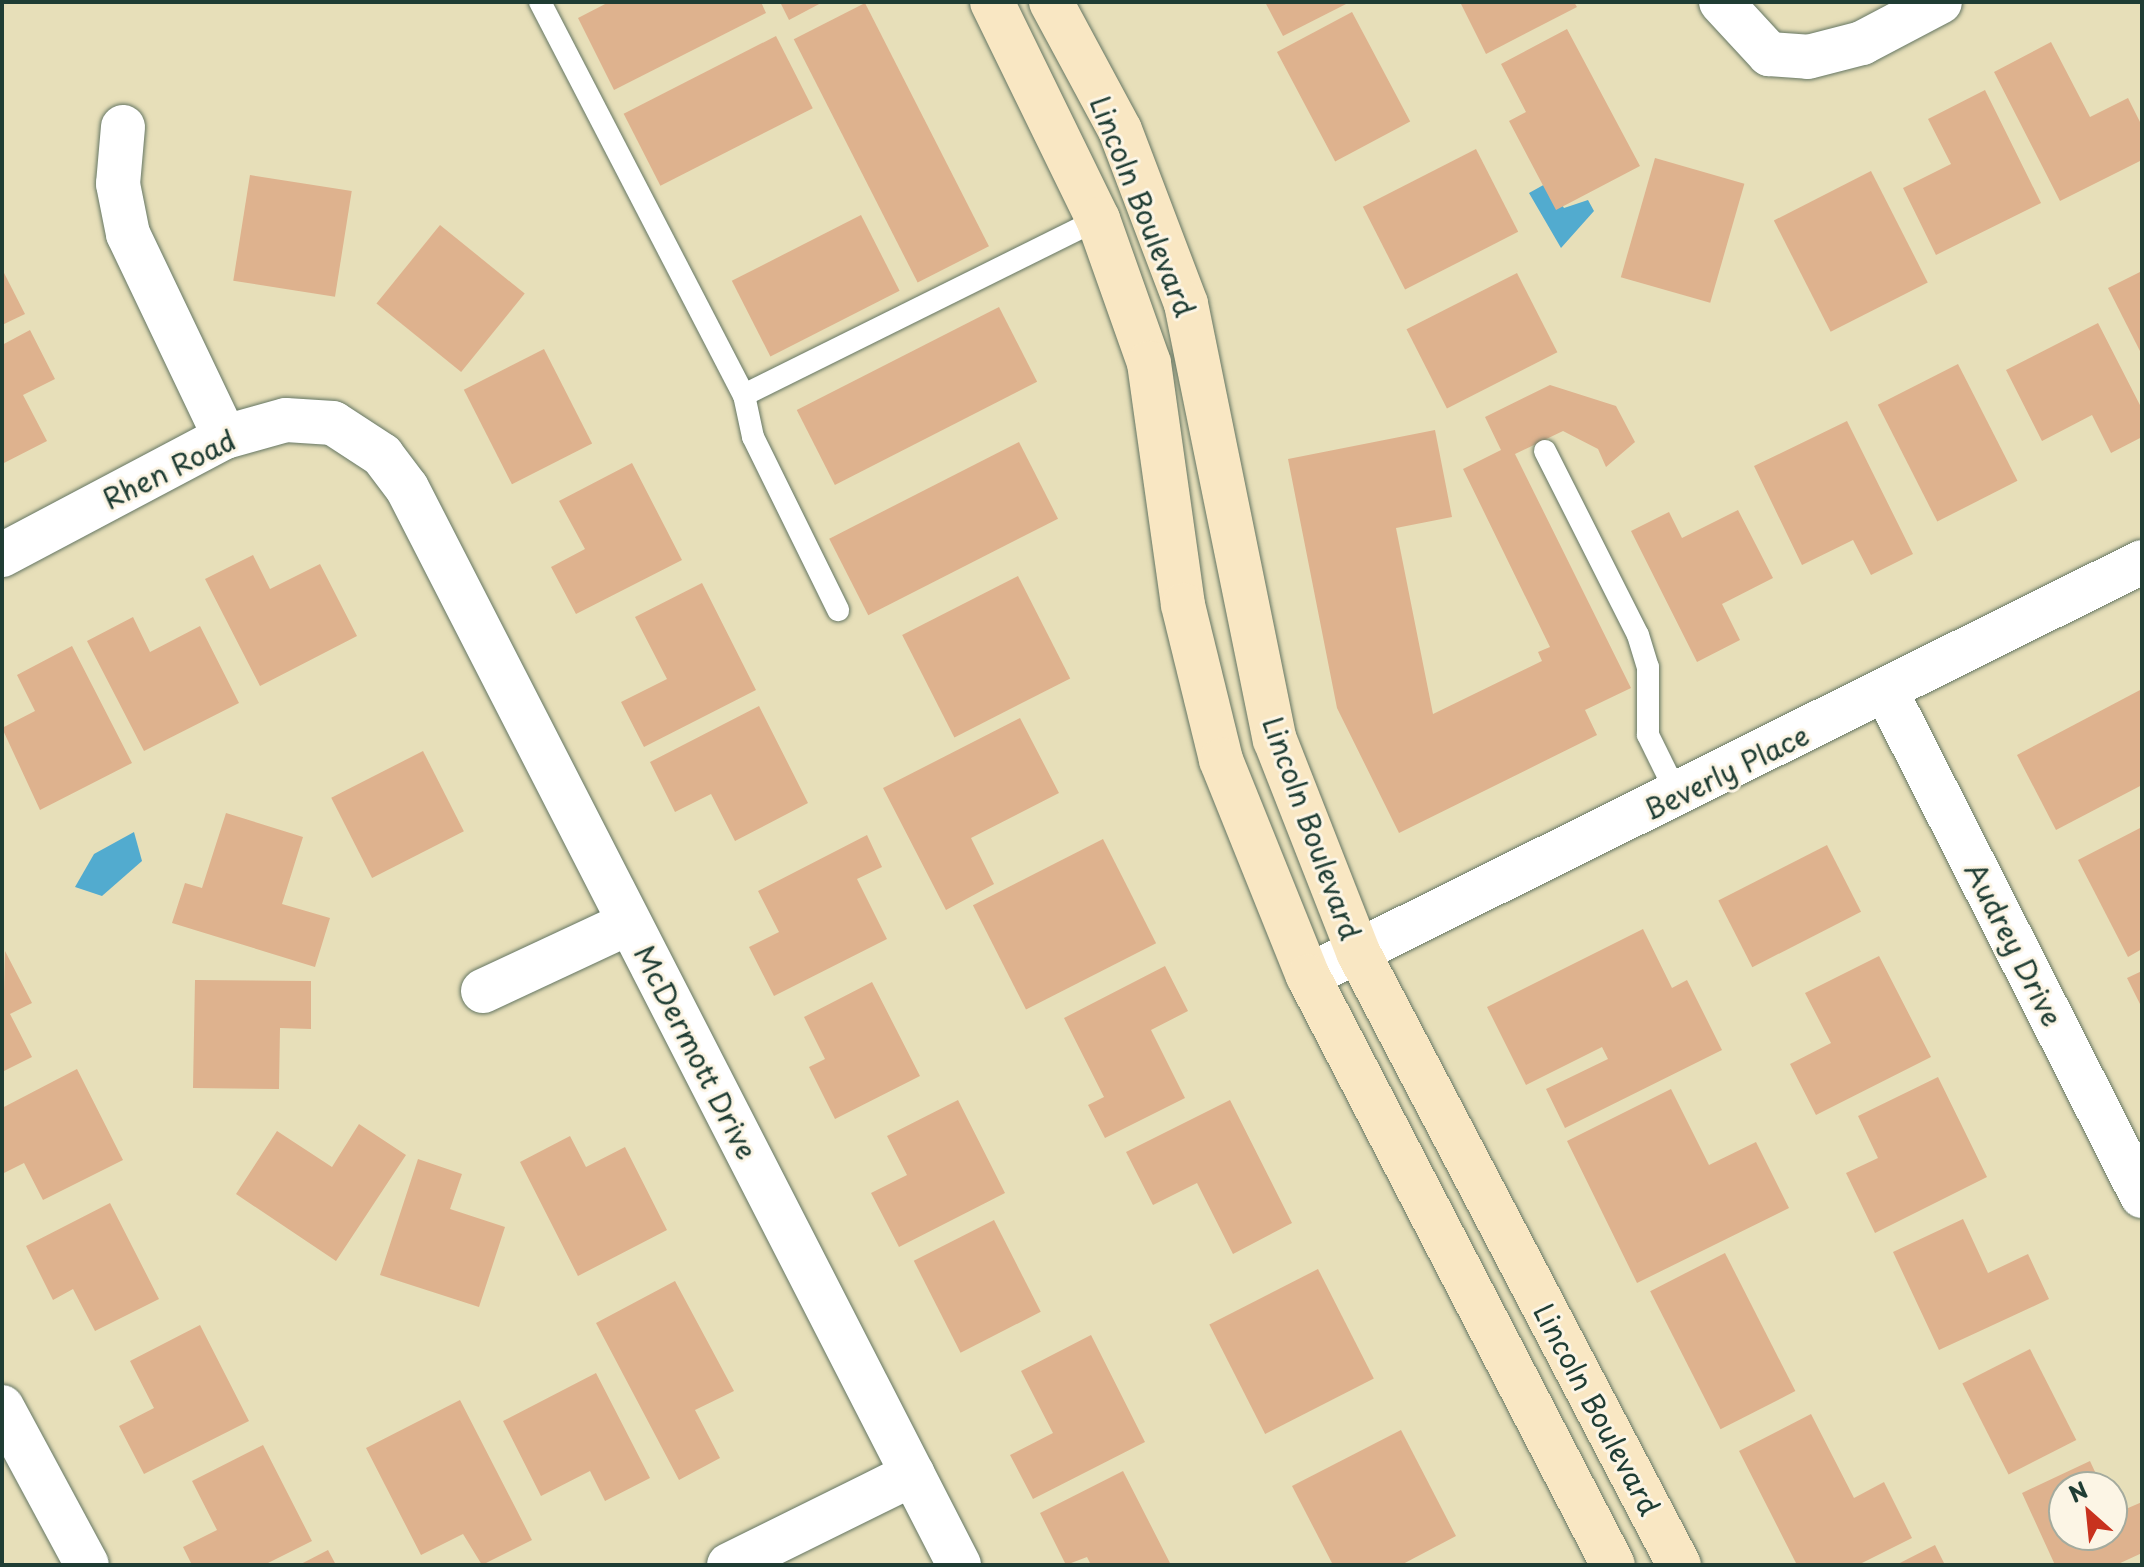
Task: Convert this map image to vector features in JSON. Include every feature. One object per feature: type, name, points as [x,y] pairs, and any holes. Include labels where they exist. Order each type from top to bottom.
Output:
[{"type":"street","name":"Lincoln Boulevard","points":[[992,2],[1098,219],[1149,363],[1183,605],[1221,760],[1308,976],[1613,1565]]},
{"type":"street","name":"Lincoln Boulevard","points":[[1051,2],[1120,130],[1186,304],[1215,425],[1240,594],[1275,740],[1358,952],[1679,1565]]},
{"type":"street","points":[[1721,2],[1769,54],[1808,57],[1862,43],[1940,2]]},
{"type":"street","points":[[123,127],[118,184],[128,234],[225,437]]},
{"type":"street","name":"Rhen Road","points":[[2,555],[225,437],[286,420],[333,423],[382,455],[433,538]]},
{"type":"street","name":"McDermott Drive","points":[[433,538],[959,1565]]},
{"type":"street","name":"Beverly Place","points":[[1308,976],[1887,693],[2142,562]]},
{"type":"street","name":"Audrey Drive","points":[[1887,693],[2142,1196]]},
{"type":"street","points":[[483,991],[629,923]]},
{"type":"street","points":[[2,1407],[87,1565]]},
{"type":"street","points":[[729,1565],[913,1474]]},
{"type":"lane","points":[[540,2],[744,395],[753,437],[838,610]]},
{"type":"lane","points":[[744,395],[1098,219]]},
{"type":"lane","points":[[1159,434],[1215,425]]},
{"type":"lane","points":[[1545,451],[1638,635],[1648,667],[1648,735],[1678,796]]},
{"type":"water","points":[[1547,183],[1564,208],[1588,200],[1594,211],[1561,248],[1529,193]]},
{"type":"water","points":[[134,832],[142,861],[102,896],[75,887],[94,854]]},
{"type":"building","points":[[609,2],[761,2],[766,13],[614,90],[578,18]]},
{"type":"building","points":[[780,2],[823,2],[789,20]]},
{"type":"building","points":[[1265,2],[1350,2],[1283,36]]},
{"type":"building","points":[[1460,2],[1574,2],[1577,7],[1486,54]]},
{"type":"building","points":[[865,3],[989,246],[918,283],[794,39]]},
{"type":"building","points":[[1352,12],[1410,121],[1335,161],[1277,52]]},
{"type":"building","points":[[1567,29],[1640,166],[1556,210],[1509,121],[1526,112],[1501,64]]},
{"type":"building","points":[[776,36],[813,108],[660,186],[624,114]]},
{"type":"building","points":[[2051,42],[2090,117],[2128,98],[2142,126],[2142,160],[2060,201],[1994,72]]},
{"type":"building","points":[[1985,90],[2041,203],[1936,255],[1903,188],[1951,164],[1928,119]]},
{"type":"building","points":[[1476,149],[1518,232],[1405,290],[1363,207]]},
{"type":"building","points":[[1655,158],[1744,184],[1710,303],[1621,277]]},
{"type":"building","points":[[1871,171],[1928,282],[1831,332],[1774,220]]},
{"type":"building","points":[[250,175],[352,191],[335,297],[233,281]]},
{"type":"building","points":[[861,215],[900,291],[770,357],[732,281]]},
{"type":"building","points":[[440,225],[525,294],[461,372],[376,303]]},
{"type":"building","points":[[2,269],[25,314],[2,325]]},
{"type":"building","points":[[2142,271],[2142,355],[2108,288]]},
{"type":"building","points":[[1517,273],[1557,352],[1447,409],[1407,329]]},
{"type":"building","points":[[999,307],[1037,382],[835,485],[797,410]]},
{"type":"building","points":[[2098,323],[2142,409],[2142,437],[2111,453],[2092,415],[2042,441],[2006,370]]},
{"type":"building","points":[[30,330],[55,379],[23,395],[47,441],[2,464],[2,345]]},
{"type":"building","points":[[544,349],[592,443],[512,484],[464,390]]},
{"type":"building","points":[[1958,364],[2017,481],[1937,522],[1878,405]]},
{"type":"building","points":[[1550,385],[1616,406],[1635,442],[1606,467],[1598,449],[1563,431],[1515,454],[1631,688],[1585,710],[1597,735],[1399,833],[1337,708],[1288,459],[1435,430],[1452,517],[1396,528],[1433,714],[1542,661],[1538,652],[1550,647],[1463,469],[1501,450],[1485,417]]},
{"type":"building","points":[[1847,421],[1913,554],[1871,575],[1853,540],[1802,565],[1754,466]]},
{"type":"building","points":[[1019,442],[1058,519],[868,615],[829,539]]},
{"type":"building","points":[[632,463],[682,560],[576,614],[551,567],[585,549],[559,501]]},
{"type":"building","points":[[1738,510],[1773,578],[1722,604],[1740,640],[1697,662],[1631,531],[1669,512],[1682,538]]},
{"type":"building","points":[[253,555],[270,589],[320,564],[357,636],[260,686],[205,579]]},
{"type":"building","points":[[1018,576],[1070,678],[954,737],[902,635]]},
{"type":"building","points":[[702,583],[756,690],[644,747],[621,702],[667,679],[635,617]]},
{"type":"building","points":[[133,617],[150,652],[200,626],[239,703],[144,751],[87,641]]},
{"type":"building","points":[[72,646],[132,763],[40,810],[2,728],[35,711],[17,675]]},
{"type":"building","points":[[2142,689],[2142,785],[2056,830],[2017,755]]},
{"type":"building","points":[[759,706],[808,803],[735,841],[711,794],[675,812],[650,762]]},
{"type":"building","points":[[1020,718],[1059,793],[971,838],[994,884],[946,910],[883,788]]},
{"type":"building","points":[[423,751],[464,831],[372,878],[331,798]]},
{"type":"building","points":[[226,813],[303,837],[282,904],[330,918],[315,967],[172,923],[185,883],[202,888]]},
{"type":"building","points":[[2142,827],[2142,949],[2128,957],[2078,860]]},
{"type":"building","points":[[867,835],[882,867],[857,879],[887,939],[774,996],[749,947],[779,932],[758,891]]},
{"type":"building","points":[[1103,839],[1156,943],[1026,1010],[973,905]]},
{"type":"building","points":[[1827,845],[1861,912],[1752,967],[1718,900]]},
{"type":"building","points":[[1643,929],[1672,988],[1687,980],[1722,1050],[1565,1128],[1546,1089],[1608,1059],[1602,1047],[1526,1085],[1487,1007]]},
{"type":"building","points":[[5,951],[32,1003],[10,1014],[32,1057],[2,1072]]},
{"type":"building","points":[[1879,956],[1931,1057],[1816,1115],[1790,1064],[1831,1043],[1805,993]]},
{"type":"building","points":[[1165,966],[1188,1011],[1151,1030],[1185,1098],[1105,1138],[1088,1105],[1104,1097],[1064,1018]]},
{"type":"building","points":[[2142,971],[2142,1008],[2127,978]]},
{"type":"building","points":[[195,980],[311,981],[311,1029],[280,1028],[279,1089],[193,1088]]},
{"type":"building","points":[[872,982],[920,1076],[835,1119],[809,1067],[825,1059],[804,1017]]},
{"type":"building","points":[[77,1069],[123,1160],[43,1200],[24,1163],[2,1174],[2,1108]]},
{"type":"building","points":[[1938,1077],[1987,1177],[1875,1233],[1846,1173],[1878,1158],[1858,1116]]},
{"type":"building","points":[[1671,1089],[1709,1165],[1756,1142],[1789,1208],[1637,1283],[1567,1141]]},
{"type":"building","points":[[958,1100],[1005,1193],[899,1247],[871,1193],[907,1175],[887,1136]]},
{"type":"building","points":[[1230,1100],[1292,1223],[1233,1254],[1197,1183],[1153,1205],[1126,1152]]},
{"type":"building","points":[[359,1124],[406,1155],[336,1261],[236,1194],[277,1131],[332,1167]]},
{"type":"building","points":[[570,1136],[586,1167],[625,1147],[667,1230],[578,1276],[520,1162]]},
{"type":"building","points":[[418,1159],[462,1174],[450,1209],[505,1227],[479,1307],[380,1275]]},
{"type":"building","points":[[110,1203],[159,1299],[95,1331],[73,1289],[53,1300],[26,1246]]},
{"type":"building","points":[[1963,1219],[1988,1273],[2028,1254],[2049,1299],[1939,1350],[1893,1252]]},
{"type":"building","points":[[994,1220],[1041,1312],[961,1353],[914,1261]]},
{"type":"building","points":[[1725,1253],[1795,1391],[1721,1429],[1650,1291]]},
{"type":"building","points":[[1318,1269],[1374,1379],[1265,1434],[1209,1324]]},
{"type":"building","points":[[675,1281],[734,1391],[695,1410],[720,1458],[679,1480],[596,1323]]},
{"type":"building","points":[[200,1325],[249,1421],[144,1474],[119,1426],[154,1408],[130,1361]]},
{"type":"building","points":[[1091,1335],[1145,1442],[1033,1499],[1010,1455],[1053,1433],[1021,1371]]},
{"type":"building","points":[[2030,1349],[2076,1440],[2009,1474],[1962,1384]]},
{"type":"building","points":[[596,1373],[650,1478],[605,1501],[590,1471],[541,1496],[503,1421]]},
{"type":"building","points":[[460,1400],[532,1540],[482,1565],[463,1534],[421,1555],[366,1448]]},
{"type":"building","points":[[1811,1414],[1854,1498],[1884,1482],[1912,1538],[1858,1565],[1797,1565],[1739,1451]]},
{"type":"building","points":[[1401,1430],[1456,1536],[1401,1565],[1333,1565],[1292,1486]]},
{"type":"building","points":[[263,1445],[312,1541],[264,1565],[192,1565],[183,1547],[217,1530],[192,1481]]},
{"type":"building","points":[[2090,1461],[2095,1471],[2069,1471]]},
{"type":"building","points":[[1123,1471],[1171,1565],[1091,1565],[1087,1557],[1066,1565],[1040,1513]]},
{"type":"building","points":[[2048,1481],[2048,1550],[2022,1493]]},
{"type":"building","points":[[2142,1502],[2142,1553],[2116,1565],[2055,1565],[2049,1551],[2128,1551],[2128,1508]]},
{"type":"building","points":[[1935,1545],[1945,1565],[1896,1565]]},
{"type":"building","points":[[328,1550],[336,1565],[299,1565]]}]
